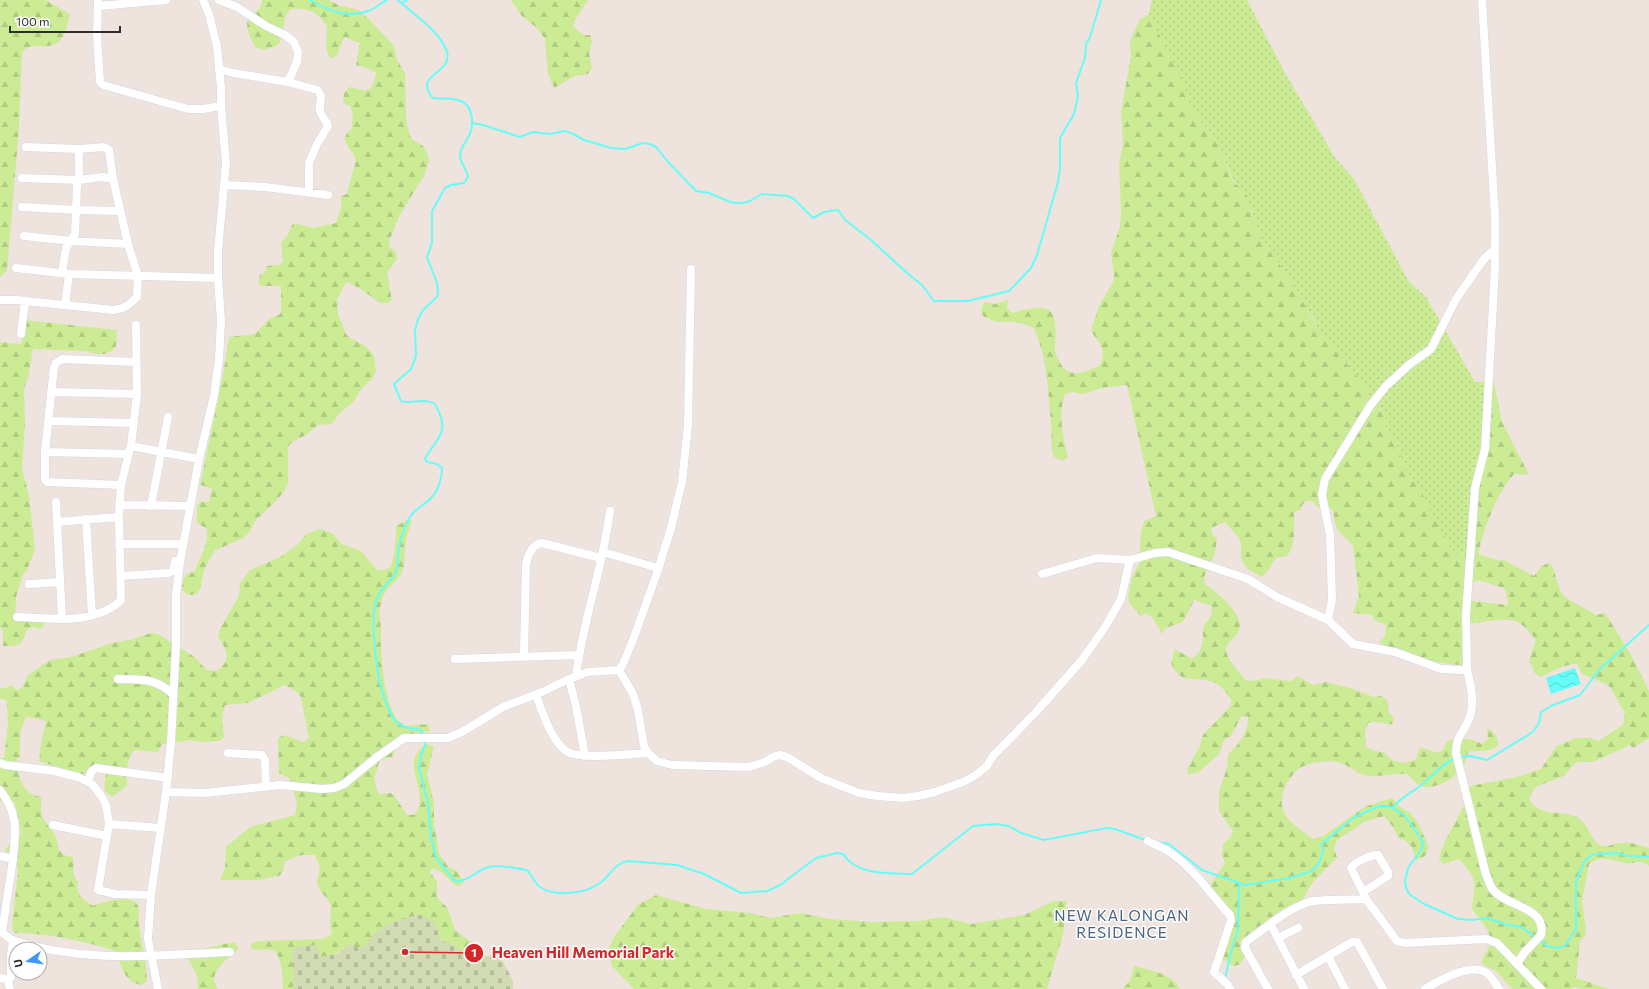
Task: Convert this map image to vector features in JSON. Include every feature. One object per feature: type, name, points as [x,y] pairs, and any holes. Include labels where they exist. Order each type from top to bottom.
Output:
[{"type":"street","points":[[166,0],[98,3],[97,38],[100,77],[103,85],[188,109],[203,109],[221,106]]},
{"type":"street","points":[[121,576],[168,573],[173,571],[178,544],[214,396],[219,359],[221,321],[218,251],[226,163],[217,46],[209,14],[203,0]]},
{"type":"street","points":[[219,0],[237,7],[266,26],[286,35],[294,42],[298,52],[297,62],[288,82]]},
{"type":"street","points":[[1482,0],[1495,217],[1495,249],[1485,449],[1475,488],[1466,615],[1467,669],[1470,680],[1472,704],[1470,714],[1456,743],[1456,753],[1490,886],[1495,892],[1505,899],[1530,910],[1539,919],[1542,931],[1539,938],[1524,953],[1517,964]]},
{"type":"street","points":[[219,69],[233,73],[288,82],[318,91],[322,101],[320,110],[327,123],[327,128],[317,144],[309,163],[308,192]]},
{"type":"street","points":[[0,300],[25,301],[113,310],[122,309],[137,297],[138,276],[120,211],[113,179],[109,150],[104,147],[79,149],[26,147]]},
{"type":"street","points":[[65,305],[66,248],[75,234],[77,186],[79,180],[79,149]]},
{"type":"street","points":[[22,178],[79,180],[102,177],[113,179]]},
{"type":"street","points":[[224,185],[265,187],[328,195]]},
{"type":"street","points":[[22,207],[120,211]]},
{"type":"street","points":[[24,236],[71,241],[128,244]]},
{"type":"street","points":[[1328,620],[1332,600],[1330,535],[1322,495],[1325,479],[1374,401],[1386,386],[1410,364],[1431,349],[1456,299],[1484,259],[1495,249]]},
{"type":"street","points":[[16,268],[66,274],[218,278]]},
{"type":"street","points":[[166,792],[205,793],[281,786],[322,789],[344,784],[404,738],[448,738],[462,732],[503,707],[536,695],[588,672],[618,670],[623,664],[633,640],[658,568],[671,528],[682,482],[688,425],[691,269]]},
{"type":"street","points":[[21,334],[25,301]]},
{"type":"street","points":[[17,617],[62,619],[76,618],[92,615],[120,602],[122,596],[119,505],[121,485],[130,450],[137,394],[136,325]]},
{"type":"street","points":[[121,485],[47,482],[45,480],[45,452],[54,367],[56,363],[62,359],[136,362]]},
{"type":"street","points":[[51,392],[137,394]]},
{"type":"street","points":[[151,506],[168,417]]},
{"type":"street","points":[[49,421],[134,423]]},
{"type":"street","points":[[45,452],[130,450],[162,452],[199,460]]},
{"type":"street","points":[[56,502],[62,619]]},
{"type":"street","points":[[119,505],[188,506]]},
{"type":"street","points":[[158,989],[150,956],[148,939],[151,895],[168,778],[176,644],[176,595],[188,506]]},
{"type":"street","points":[[585,756],[576,706],[573,678],[602,555],[610,511]]},
{"type":"street","points":[[57,522],[119,517]]},
{"type":"street","points":[[86,519],[92,615]]},
{"type":"street","points":[[524,656],[526,564],[536,544],[542,543],[658,568]]},
{"type":"street","points":[[120,544],[178,544]]},
{"type":"street","points":[[1042,574],[1097,558],[1130,560],[1155,553],[1168,552],[1248,579],[1277,597],[1328,620],[1353,644],[1395,652],[1441,669],[1467,669]]},
{"type":"street","points":[[618,670],[633,694],[638,710],[644,746],[648,753],[657,761],[672,765],[748,767],[766,762],[779,755],[787,757],[821,778],[859,793],[903,798],[918,796],[962,782],[976,775],[987,766],[993,756],[1037,711],[1082,660],[1116,609],[1124,586],[1130,560]]},
{"type":"street","points":[[29,584],[60,582]]},
{"type":"street","points":[[454,659],[578,655]]},
{"type":"street","points":[[118,680],[153,682],[162,685],[173,694]]},
{"type":"street","points":[[536,695],[546,720],[560,746],[570,754],[585,756],[648,753]]},
{"type":"street","points":[[228,753],[262,756],[265,760],[266,787]]},
{"type":"street","points":[[0,763],[5,765],[54,771],[78,777],[92,784],[106,805],[109,824],[98,890],[100,892],[115,894],[151,895]]},
{"type":"street","points":[[88,782],[91,772],[96,768],[168,778]]},
{"type":"street","points":[[0,790],[11,806],[16,832],[1,932],[13,941]]},
{"type":"street","points":[[109,824],[160,828]]},
{"type":"street","points":[[53,825],[107,836]]},
{"type":"street","points":[[1148,841],[1168,851],[1181,861],[1230,915],[1231,920],[1214,972],[1229,987]]},
{"type":"street","points":[[1268,989],[1245,948],[1245,944],[1271,925],[1275,920],[1310,902],[1365,896],[1388,876],[1388,872],[1378,855],[1350,868],[1365,896],[1397,941],[1404,943],[1486,939],[1492,940],[1497,943],[1541,989]]},
{"type":"street","points":[[0,856],[13,859]]},
{"type":"street","points":[[1271,925],[1304,989]]},
{"type":"street","points":[[1278,938],[1298,928]]},
{"type":"street","points":[[1296,975],[1352,942],[1357,942],[1383,989]]},
{"type":"street","points":[[48,950],[61,953],[108,957],[230,952]]},
{"type":"street","points":[[1328,956],[1346,989]]},
{"type":"street","points":[[1425,989],[1445,978],[1472,969],[1485,972],[1499,989]]},
{"type":"street","points":[[4,979],[10,989]]},
{"type":"green space","points":[[0,0],[45,0],[70,14],[65,33],[58,43],[47,46],[26,48],[22,52],[19,128],[7,270],[0,278]]},
{"type":"green space","points":[[262,0],[329,0],[340,6],[356,9],[368,18],[394,46],[397,60],[405,73],[406,119],[409,133],[412,139],[424,147],[429,160],[424,177],[400,215],[389,241],[390,247],[396,252],[397,259],[387,273],[392,301],[388,303],[381,303],[359,288],[346,282],[337,300],[338,314],[346,334],[351,339],[364,345],[374,355],[376,372],[372,379],[362,388],[354,401],[339,414],[332,424],[318,425],[306,435],[292,442],[288,447],[288,483],[285,490],[255,521],[249,533],[243,538],[214,551],[204,570],[200,589],[196,594],[188,595],[182,590],[183,580],[186,574],[194,572],[204,551],[207,540],[207,529],[197,523],[197,506],[200,502],[209,502],[212,488],[200,485],[223,375],[229,337],[255,334],[270,318],[279,315],[281,312],[281,286],[259,285],[259,277],[264,273],[267,266],[279,265],[283,262],[281,243],[287,236],[293,223],[313,228],[336,223],[341,208],[341,196],[347,194],[356,160],[345,141],[345,137],[351,130],[353,115],[350,106],[343,103],[344,93],[349,87],[368,90],[373,85],[376,72],[356,65],[360,43],[344,37],[337,55],[330,59],[326,48],[327,27],[316,14],[303,9],[291,9],[286,15],[278,45],[265,50],[255,47],[247,27],[250,17],[258,11]]},
{"type":"green space","points":[[511,0],[588,0],[575,20],[573,26],[583,35],[590,35],[592,41],[589,54],[592,68],[588,74],[575,76],[554,88],[548,74],[545,39],[537,28],[521,15]]},
{"type":"green space","points":[[1152,0],[1247,0],[1284,71],[1335,158],[1354,179],[1409,282],[1426,297],[1475,382],[1494,382],[1490,394],[1466,555],[1454,554],[1405,469],[1399,450],[1385,425],[1380,409],[1377,408],[1358,377],[1318,330],[1313,318],[1257,231],[1252,211],[1239,185],[1234,182],[1217,141],[1191,109],[1185,90],[1151,22],[1149,14]]},
{"type":"green space","points":[[1149,14],[1183,83],[1191,109],[1217,141],[1233,182],[1244,190],[1247,195],[1257,231],[1261,238],[1280,265],[1306,307],[1318,330],[1358,377],[1377,408],[1385,415],[1387,421],[1385,425],[1399,450],[1405,469],[1418,485],[1432,515],[1454,554],[1466,555],[1475,520],[1490,394],[1494,382],[1502,422],[1529,475],[1514,474],[1501,492],[1484,533],[1478,554],[1497,560],[1504,560],[1534,576],[1541,567],[1549,562],[1559,587],[1566,598],[1596,615],[1605,613],[1631,655],[1649,691],[1649,738],[1633,748],[1630,745],[1593,762],[1577,762],[1564,776],[1535,787],[1529,799],[1534,805],[1545,811],[1577,817],[1581,820],[1599,845],[1605,846],[1629,843],[1649,848],[1649,866],[1642,862],[1625,863],[1607,859],[1598,859],[1589,864],[1582,902],[1586,928],[1585,936],[1580,941],[1576,978],[1609,989],[1583,989],[1574,987],[1571,989],[1512,989],[1496,971],[1482,964],[1483,957],[1489,947],[1490,936],[1485,926],[1472,908],[1474,881],[1472,876],[1459,859],[1444,864],[1439,859],[1446,840],[1464,805],[1470,786],[1517,777],[1541,769],[1557,746],[1576,738],[1591,738],[1598,741],[1623,725],[1625,713],[1610,687],[1582,674],[1577,664],[1572,664],[1554,670],[1541,677],[1535,673],[1529,661],[1536,640],[1521,624],[1511,620],[1470,624],[1471,666],[1436,662],[1410,656],[1388,648],[1379,642],[1385,637],[1385,624],[1375,621],[1372,615],[1353,613],[1359,596],[1353,546],[1337,529],[1332,509],[1319,508],[1312,501],[1305,501],[1301,507],[1301,510],[1294,512],[1294,536],[1289,553],[1286,557],[1276,558],[1262,577],[1248,569],[1243,563],[1240,541],[1225,522],[1211,528],[1212,534],[1217,538],[1215,553],[1204,577],[1205,584],[1224,599],[1239,620],[1240,627],[1237,634],[1229,643],[1226,652],[1245,680],[1252,681],[1265,678],[1292,681],[1297,676],[1313,685],[1326,682],[1350,688],[1374,697],[1381,696],[1387,700],[1389,713],[1394,718],[1393,724],[1375,722],[1368,723],[1365,731],[1366,747],[1385,753],[1392,760],[1403,763],[1416,760],[1420,747],[1438,753],[1443,750],[1447,741],[1465,739],[1473,740],[1482,744],[1488,739],[1487,728],[1496,735],[1498,746],[1488,750],[1469,751],[1465,763],[1458,773],[1440,784],[1427,787],[1421,786],[1407,774],[1375,776],[1364,775],[1346,765],[1336,762],[1312,763],[1295,772],[1287,782],[1284,789],[1282,807],[1288,819],[1313,839],[1325,835],[1364,807],[1392,798],[1400,807],[1409,812],[1417,821],[1429,847],[1425,856],[1416,860],[1412,847],[1404,840],[1398,838],[1394,828],[1384,816],[1366,821],[1337,840],[1334,849],[1337,857],[1313,882],[1303,901],[1278,913],[1240,941],[1241,951],[1245,957],[1239,965],[1233,966],[1223,959],[1235,918],[1206,891],[1225,863],[1222,855],[1223,844],[1230,838],[1233,831],[1219,811],[1219,791],[1226,771],[1229,753],[1237,746],[1243,737],[1247,727],[1248,716],[1241,717],[1231,736],[1224,740],[1219,754],[1199,772],[1188,775],[1187,769],[1199,748],[1203,735],[1231,706],[1231,699],[1216,683],[1206,680],[1184,678],[1179,675],[1171,663],[1175,649],[1192,659],[1200,651],[1202,647],[1204,624],[1211,616],[1212,606],[1194,600],[1183,622],[1165,628],[1162,634],[1152,617],[1145,613],[1141,616],[1129,603],[1128,597],[1132,577],[1139,564],[1141,532],[1144,521],[1156,516],[1127,385],[1102,388],[1083,394],[1072,392],[1065,394],[1062,417],[1063,434],[1068,457],[1063,461],[1054,457],[1046,372],[1038,337],[1033,327],[1016,322],[997,322],[984,317],[981,312],[984,302],[995,304],[1008,300],[1007,309],[1012,313],[1032,308],[1047,309],[1051,312],[1055,320],[1055,352],[1064,368],[1073,373],[1078,373],[1090,370],[1100,365],[1103,350],[1091,330],[1099,306],[1113,282],[1114,275],[1111,253],[1120,226],[1121,212],[1119,164],[1123,143],[1121,112],[1131,56],[1130,41],[1140,19]],"holes":[[[1478,580],[1504,588],[1508,605],[1473,601],[1464,596],[1468,585]]]},
{"type":"green space","points":[[24,320],[117,330],[116,346],[112,351],[105,354],[85,351],[33,349],[28,377],[24,389],[25,424],[22,468],[29,496],[35,550],[27,570],[23,575],[16,597],[15,620],[45,621],[42,629],[34,627],[27,629],[24,639],[20,644],[3,646],[3,631],[0,627],[0,342],[21,344],[24,331]]},
{"type":"green space","points":[[409,519],[412,522],[406,540],[403,570],[384,595],[379,611],[382,666],[387,696],[398,720],[405,726],[428,724],[430,731],[407,736],[392,757],[380,760],[374,778],[378,794],[391,793],[394,795],[407,815],[413,815],[418,810],[420,800],[414,762],[420,750],[427,744],[434,747],[427,774],[434,803],[434,824],[439,854],[449,868],[456,870],[464,882],[459,886],[438,870],[431,869],[430,872],[437,882],[437,897],[447,907],[455,930],[478,947],[480,950],[480,955],[459,949],[448,942],[445,943],[439,937],[436,924],[368,941],[365,946],[359,948],[343,948],[330,956],[320,957],[318,948],[292,955],[294,989],[283,989],[279,958],[274,950],[251,949],[251,945],[253,943],[260,941],[323,939],[332,934],[330,924],[331,906],[319,889],[317,882],[320,867],[315,855],[302,855],[285,861],[283,871],[279,876],[259,880],[220,880],[225,868],[226,847],[250,827],[295,815],[297,802],[289,778],[279,773],[278,738],[284,735],[303,742],[309,739],[301,697],[297,692],[285,685],[248,703],[225,705],[222,717],[224,737],[219,741],[201,742],[191,740],[162,744],[158,752],[134,750],[128,764],[127,786],[112,797],[104,790],[106,772],[102,767],[90,766],[85,774],[78,774],[39,761],[41,743],[46,722],[43,720],[26,717],[20,733],[20,757],[17,759],[18,772],[22,783],[29,792],[41,797],[42,817],[56,837],[59,850],[64,855],[73,857],[74,876],[78,882],[79,894],[93,906],[122,899],[133,901],[137,904],[139,909],[139,925],[147,981],[141,985],[130,980],[122,968],[116,951],[66,938],[40,934],[14,933],[12,925],[18,872],[16,857],[5,851],[13,838],[21,835],[19,819],[14,802],[0,801],[0,758],[4,758],[8,725],[7,701],[0,699],[0,689],[12,686],[17,690],[22,688],[28,675],[50,660],[71,657],[112,643],[133,639],[151,633],[158,634],[193,656],[207,670],[217,671],[222,667],[226,658],[225,650],[218,636],[220,629],[239,596],[240,583],[250,570],[282,556],[298,544],[306,534],[320,529],[332,533],[342,544],[361,551],[377,570],[386,570],[393,561],[396,526]]},
{"type":"green space","points":[[656,895],[706,909],[750,913],[770,918],[801,913],[829,919],[872,922],[918,921],[943,917],[971,924],[1024,915],[1054,901],[1067,901],[1063,934],[1047,989],[634,989],[612,966],[609,947],[616,934],[638,905]]},
{"type":"green space","points":[[422,915],[436,924],[439,937],[444,943],[448,942],[459,949],[480,955],[501,958],[513,981],[513,989],[294,989],[292,955],[295,947],[315,945],[318,948],[320,957],[337,954],[349,944],[359,948],[365,946],[375,933],[397,920]]},
{"type":"green space","points":[[235,943],[239,949],[224,962],[216,972],[214,978],[218,989],[198,989],[197,976],[188,958],[188,952]]},
{"type":"green space","points":[[1134,966],[1160,973],[1172,979],[1180,989],[1122,989],[1129,981]]},
{"type":"water","points":[[1575,668],[1581,684],[1551,694],[1546,678]]},
{"type":"waterway","points":[[310,0],[330,10],[345,14],[360,13],[371,10],[387,0]]},
{"type":"waterway","points":[[398,0],[433,30],[439,37],[447,52],[447,59],[444,65],[427,84],[428,90],[433,98],[454,99],[461,101],[468,107],[472,116],[470,134],[460,154],[468,177],[464,183],[451,185],[445,188],[432,211],[432,243],[427,257],[437,283],[438,294],[437,297],[423,310],[418,319],[415,330],[416,356],[411,369],[394,384],[401,401],[426,401],[435,404],[442,422],[441,434],[425,459],[427,462],[437,464],[442,468],[441,476],[439,485],[433,496],[414,512],[406,524],[400,544],[396,572],[377,599],[374,618],[378,674],[389,710],[395,721],[405,727],[421,730],[423,736]]},
{"type":"waterway","points":[[402,3],[407,0]]},
{"type":"waterway","points":[[472,123],[520,137],[533,132],[550,134],[565,131],[584,140],[611,148],[625,149],[643,143],[650,144],[656,147],[696,191],[709,193],[736,203],[750,201],[762,194],[788,196],[794,199],[813,218],[824,212],[838,210],[846,221],[870,239],[922,285],[934,301],[968,301],[1009,291],[1031,268],[1037,255],[1058,182],[1060,168],[1060,138],[1074,114],[1078,96],[1076,83],[1085,58],[1086,44],[1090,37],[1101,0]]},
{"type":"waterway","points":[[1460,757],[1471,756],[1487,760],[1533,732],[1539,723],[1541,712],[1551,706],[1580,695],[1601,668],[1649,625]]},
{"type":"waterway","points":[[424,741],[425,745],[419,768],[428,803],[431,837],[436,858],[455,881],[464,880],[489,867],[503,866],[527,870],[538,886],[546,890],[570,893],[594,887],[604,880],[619,864],[628,861],[677,865],[704,874],[741,893],[768,891],[780,885],[816,858],[837,853],[843,854],[849,861],[865,870],[884,873],[912,874],[973,826],[997,824],[1009,826],[1021,833],[1044,840],[1107,828],[1115,829],[1145,840]]},
{"type":"waterway","points":[[1392,808],[1443,766],[1456,758]]},
{"type":"waterway","points":[[1157,842],[1169,844],[1202,870],[1245,885],[1289,878],[1309,872],[1319,863],[1323,850],[1322,844],[1355,817],[1379,806],[1386,806],[1404,815],[1423,843],[1421,850],[1408,868],[1405,881],[1409,894],[1424,904],[1458,919],[1473,920],[1486,918],[1508,925],[1521,927],[1536,937]]},
{"type":"waterway","points":[[1540,940],[1547,946],[1558,948],[1565,946],[1576,929],[1576,881],[1585,860],[1592,855],[1616,853],[1629,856],[1649,857]]},
{"type":"waterway","points":[[1225,978],[1233,944],[1238,931],[1239,882]]},
{"type":"place","name":"Heaven Hill Memorial Park","points":[[405,952]]},
{"type":"district","name":"NEW KALONGAN RESIDENCE","points":[[1122,924]]}]
